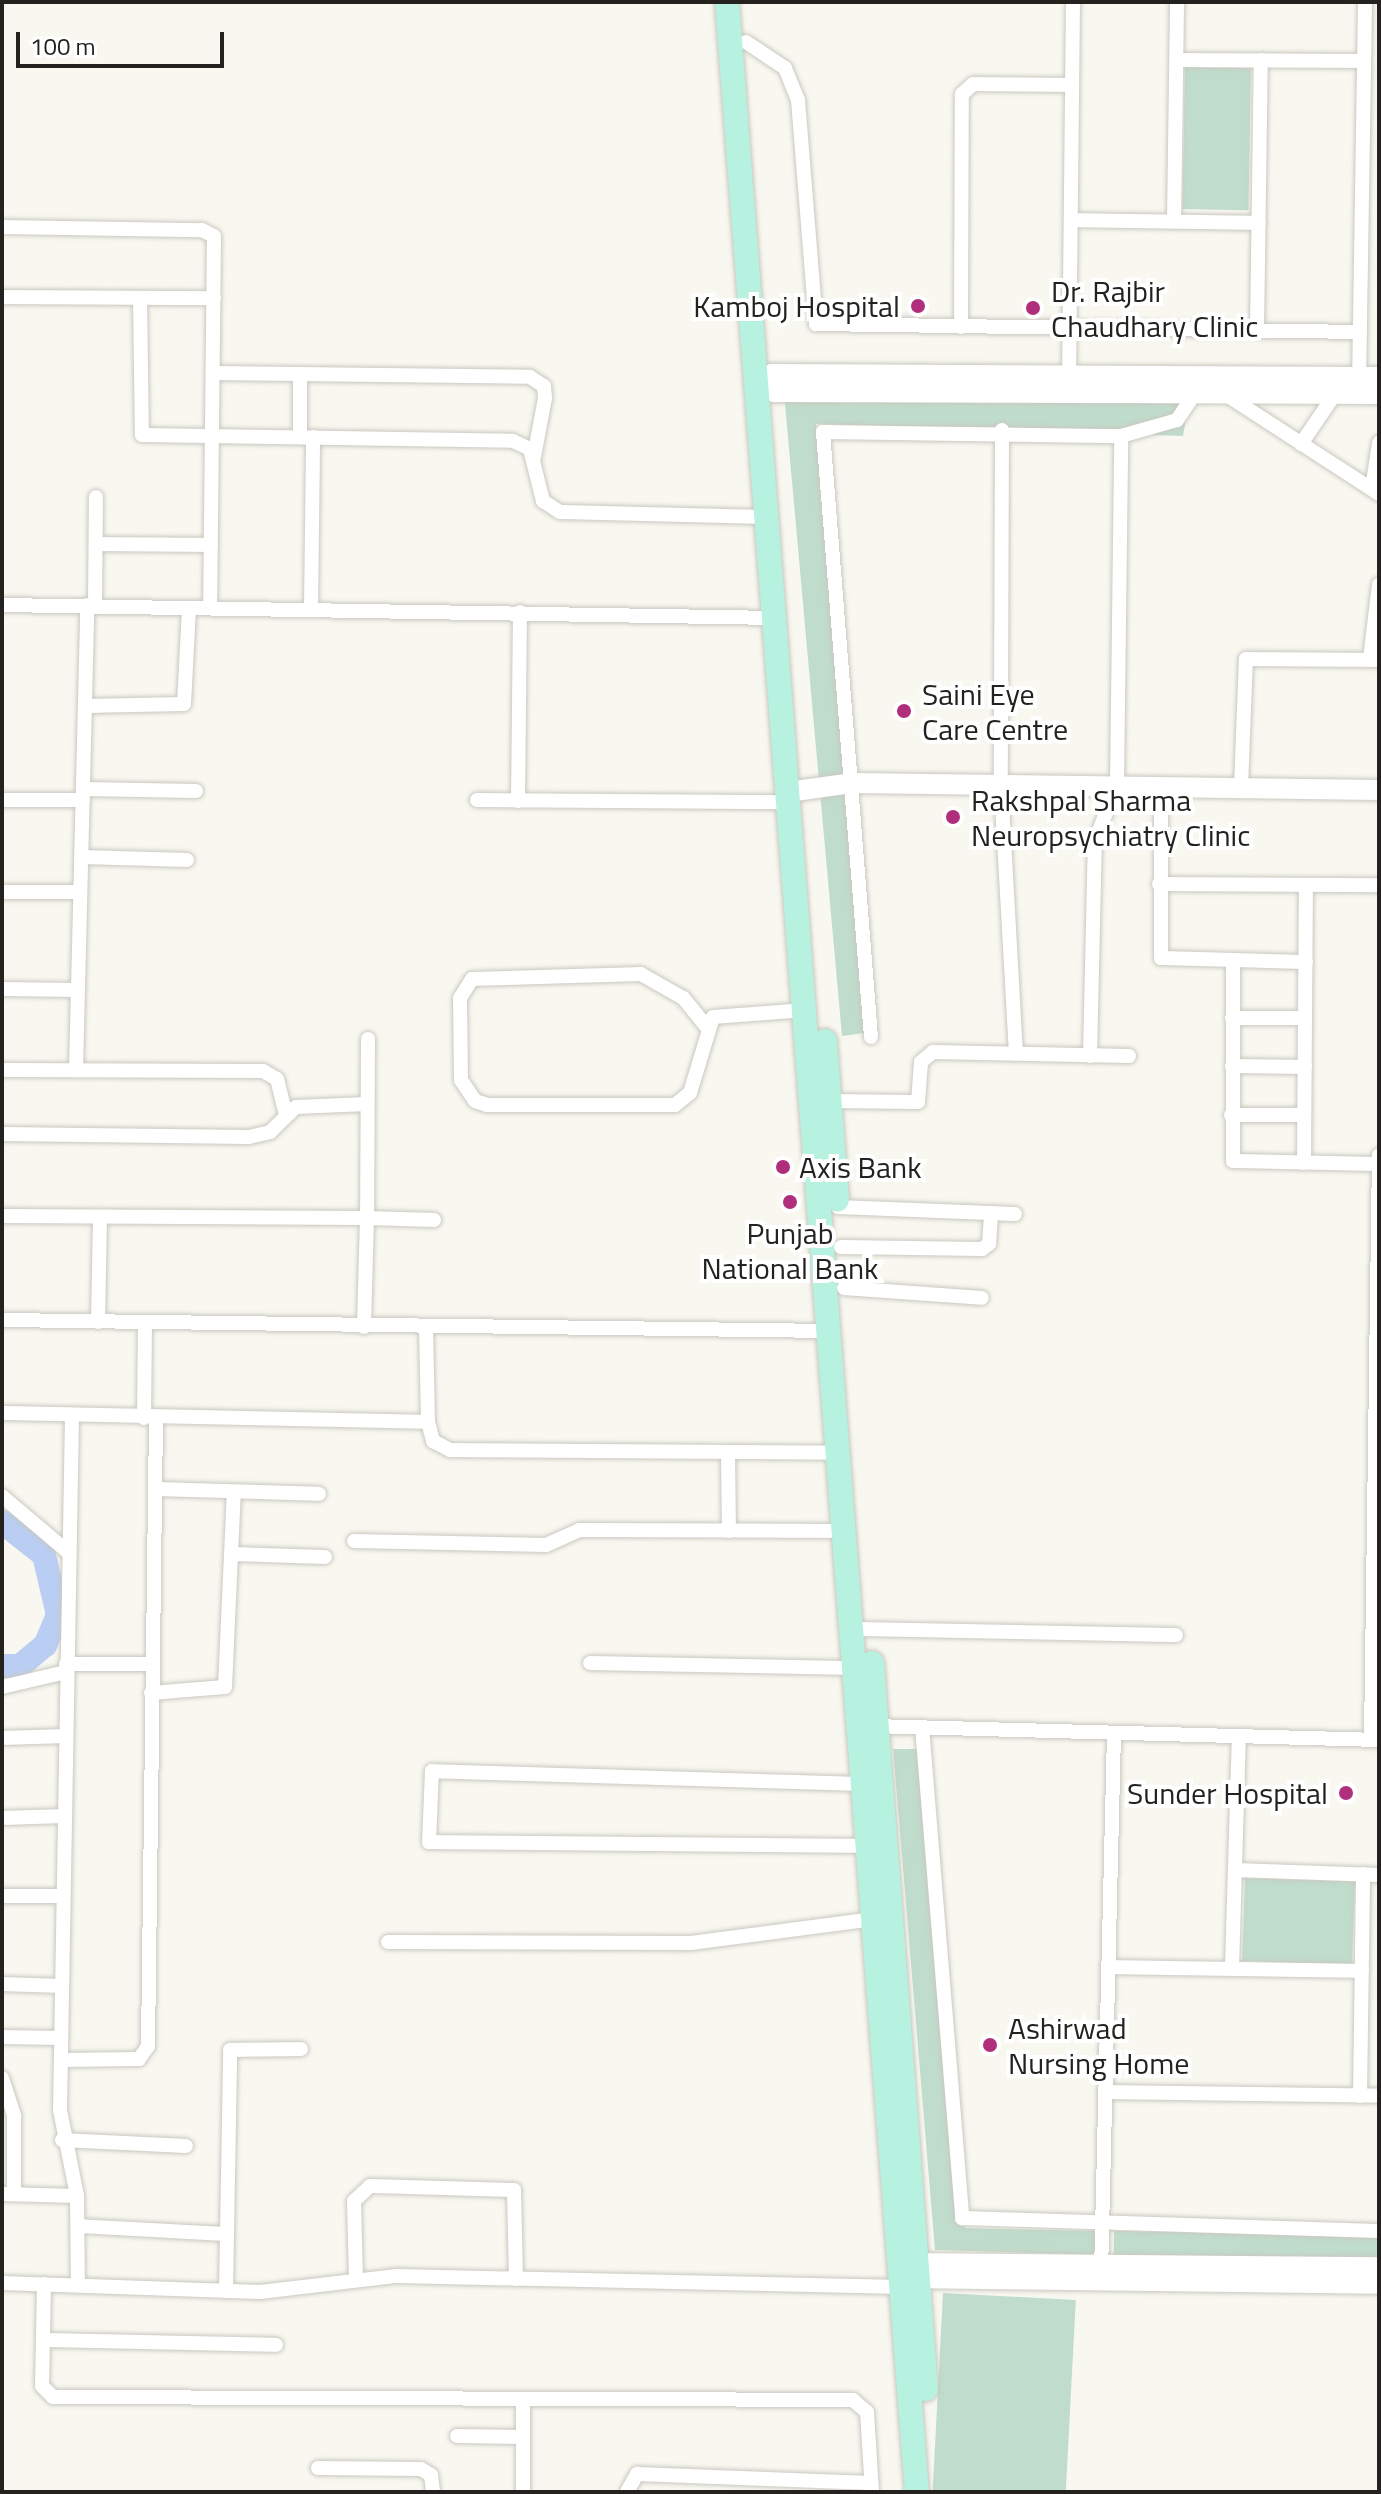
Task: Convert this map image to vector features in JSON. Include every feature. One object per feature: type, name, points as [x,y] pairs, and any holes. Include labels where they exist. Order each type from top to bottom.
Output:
[{"type":"main road","points":[[727,2],[768,384],[768,517],[774,618],[830,1101],[844,1288],[862,1629],[908,2274],[917,2492]]},
{"type":"main road","points":[[743,2],[806,1010],[847,1531],[862,1629],[857,1668],[869,1726],[863,1784],[873,1919],[933,2492]]},
{"type":"street","points":[[1068,381],[1073,2]]},
{"type":"street","points":[[1174,221],[1177,2]]},
{"type":"street","points":[[1365,2],[1360,332],[1369,385]]},
{"type":"street","points":[[746,42],[785,68],[798,100],[816,324],[1360,332]]},
{"type":"street","points":[[1177,60],[1364,61]]},
{"type":"street","points":[[1257,331],[1261,60]]},
{"type":"street","points":[[961,327],[962,94],[973,84],[1072,85]]},
{"type":"street","points":[[1071,220],[1259,223]]},
{"type":"street","points":[[2,227],[209,231],[214,298],[210,607]]},
{"type":"street","points":[[2,297],[214,298]]},
{"type":"street","points":[[140,298],[138,432],[513,441],[534,457]]},
{"type":"street","points":[[213,373],[539,380],[545,398],[534,457],[543,501],[560,512],[768,517]]},
{"type":"street","points":[[300,374],[306,437],[311,610]]},
{"type":"street","points":[[768,384],[1068,381],[1369,385]]},
{"type":"street","points":[[1068,381],[1196,392],[1335,394],[1369,385]]},
{"type":"street","points":[[871,1037],[823,432],[1002,430],[1121,436],[1177,420],[1196,392]]},
{"type":"street","points":[[1222,392],[1375,492],[1379,443]]},
{"type":"street","points":[[1301,444],[1335,394]]},
{"type":"street","points":[[1002,430],[1001,786],[1016,1054]]},
{"type":"street","points":[[1090,1056],[1095,841],[1117,785],[1121,436]]},
{"type":"street","points":[[76,1070],[85,706],[96,544],[96,497]]},
{"type":"street","points":[[96,544],[211,545]]},
{"type":"street","points":[[1241,787],[1246,659],[1375,660],[1379,585]]},
{"type":"street","points":[[2,605],[774,618]]},
{"type":"street","points":[[85,706],[184,704],[189,608]]},
{"type":"street","points":[[518,801],[520,612]]},
{"type":"street","points":[[477,800],[794,795],[853,783],[1379,790]]},
{"type":"street","points":[[1161,786],[1161,958],[1306,962]]},
{"type":"street","points":[[2,800],[196,791]]},
{"type":"street","points":[[81,857],[187,860]]},
{"type":"street","points":[[1159,884],[1379,885]]},
{"type":"street","points":[[1304,1163],[1306,885]]},
{"type":"street","points":[[2,892],[80,892]]},
{"type":"street","points":[[1233,961],[1233,1161],[1379,1164]]},
{"type":"street","points":[[706,1026],[683,998],[641,974],[472,979],[460,998],[461,1080],[475,1101],[487,1105],[675,1105],[690,1093],[706,1026],[723,1013],[806,1010]]},
{"type":"street","points":[[2,989],[78,990]]},
{"type":"street","points":[[1232,1018],[1305,1018]]},
{"type":"street","points":[[364,1327],[368,1039]]},
{"type":"street","points":[[830,1101],[912,1104],[925,1055],[1129,1056]]},
{"type":"street","points":[[1232,1066],[1305,1067]]},
{"type":"street","points":[[2,1070],[263,1071],[277,1079],[286,1114]]},
{"type":"street","points":[[2,1134],[249,1137],[270,1132],[286,1114],[307,1105],[367,1104]]},
{"type":"street","points":[[1231,1115],[1304,1115]]},
{"type":"street","points":[[869,1726],[1375,1740],[1379,1155]]},
{"type":"street","points":[[838,1207],[1015,1214]]},
{"type":"street","points":[[841,1247],[982,1249],[989,1244],[991,1213]]},
{"type":"street","points":[[2,1216],[434,1220]]},
{"type":"street","points":[[98,1322],[100,1218]]},
{"type":"street","points":[[844,1288],[982,1298]]},
{"type":"street","points":[[2,1320],[832,1331]]},
{"type":"street","points":[[61,2060],[139,2059],[148,2046],[155,1489],[145,1323]]},
{"type":"street","points":[[426,1328],[428,1422],[433,1441],[450,1450],[841,1453]]},
{"type":"street","points":[[2,1413],[428,1422]]},
{"type":"street","points":[[72,1416],[61,2060],[62,2140],[77,2196],[78,2285]]},
{"type":"street","points":[[728,1452],[729,1531]]},
{"type":"street","points":[[155,1489],[319,1494]]},
{"type":"street","points":[[151,1693],[225,1687],[234,1492]]},
{"type":"street","points":[[2,1496],[68,1552]]},
{"type":"street","points":[[354,1541],[546,1545],[579,1530],[847,1531]]},
{"type":"street","points":[[232,1554],[325,1557]]},
{"type":"street","points":[[862,1629],[1176,1635]]},
{"type":"street","points":[[590,1663],[857,1668]]},
{"type":"street","points":[[2,1687],[66,1668],[152,1664]]},
{"type":"street","points":[[922,1727],[962,2218],[1104,2225],[1379,2231]]},
{"type":"street","points":[[1101,2273],[1109,2092],[1114,1733]]},
{"type":"street","points":[[2,1738],[66,1736]]},
{"type":"street","points":[[1232,1968],[1239,1736]]},
{"type":"street","points":[[863,1784],[432,1771],[429,1842],[868,1846]]},
{"type":"street","points":[[2,1818],[65,1816]]},
{"type":"street","points":[[1235,1870],[1379,1875]]},
{"type":"street","points":[[1360,2096],[1363,1874]]},
{"type":"street","points":[[2,1896],[63,1896]]},
{"type":"street","points":[[388,1942],[691,1943],[873,1919]]},
{"type":"street","points":[[1111,1967],[1362,1971]]},
{"type":"street","points":[[2,1984],[62,1986]]},
{"type":"street","points":[[2,2037],[61,2038]]},
{"type":"street","points":[[226,2291],[230,2050],[301,2049]]},
{"type":"street","points":[[2,2078],[7,2108],[8,2194],[77,2196]]},
{"type":"street","points":[[1109,2092],[1379,2096]]},
{"type":"street","points":[[62,2140],[186,2146]]},
{"type":"street","points":[[356,2278],[354,2201],[370,2186],[514,2190],[516,2279]]},
{"type":"street","points":[[78,2226],[227,2234]]},
{"type":"street","points":[[2,2283],[226,2291],[356,2278],[1101,2273],[1379,2267]]},
{"type":"street","points":[[1101,2273],[1379,2284]]},
{"type":"street","points":[[44,2284],[42,2386],[53,2397],[860,2401],[867,2412],[872,2487],[637,2474],[627,2492]]},
{"type":"street","points":[[43,2340],[276,2345]]},
{"type":"street","points":[[523,2400],[523,2492]]},
{"type":"street","points":[[457,2436],[523,2437]]},
{"type":"street","points":[[318,2468],[421,2469],[431,2475],[433,2492]]},
{"type":"green space","points":[[1185,67],[1251,68],[1249,210],[1183,209]]},
{"type":"green space","points":[[784,393],[1189,402],[1183,436],[816,424],[865,1033],[842,1036]]},
{"type":"green space","points":[[893,1749],[929,1749],[965,2228],[1100,2231],[1101,2255],[935,2250]]},
{"type":"green space","points":[[1245,1878],[1355,1882],[1352,1965],[1242,1961]]},
{"type":"green space","points":[[1114,2231],[1379,2236],[1379,2260],[1114,2255]]},
{"type":"green space","points":[[943,2293],[1076,2300],[1066,2492],[933,2492]]},
{"type":"waterway","points":[[2,1522],[44,1555],[58,1615],[45,1645],[20,1666],[2,1666]]},
{"type":"place","name":"Kamboj Hospital","points":[[918,306]]},
{"type":"place","name":"Dr. Rajbir Chaudhary Clinic","points":[[1033,308]]},
{"type":"place","name":"Saini Eye Care Centre","points":[[904,711]]},
{"type":"place","name":"Rakshpal Sharma Neuropsychiatry Clinic","points":[[953,817]]},
{"type":"place","name":"Axis Bank","points":[[783,1167]]},
{"type":"place","name":"Punjab National Bank","points":[[790,1202]]},
{"type":"place","name":"Sunder Hospital","points":[[1346,1793]]},
{"type":"place","name":"Ashirwad Nursing Home","points":[[990,2045]]}]
